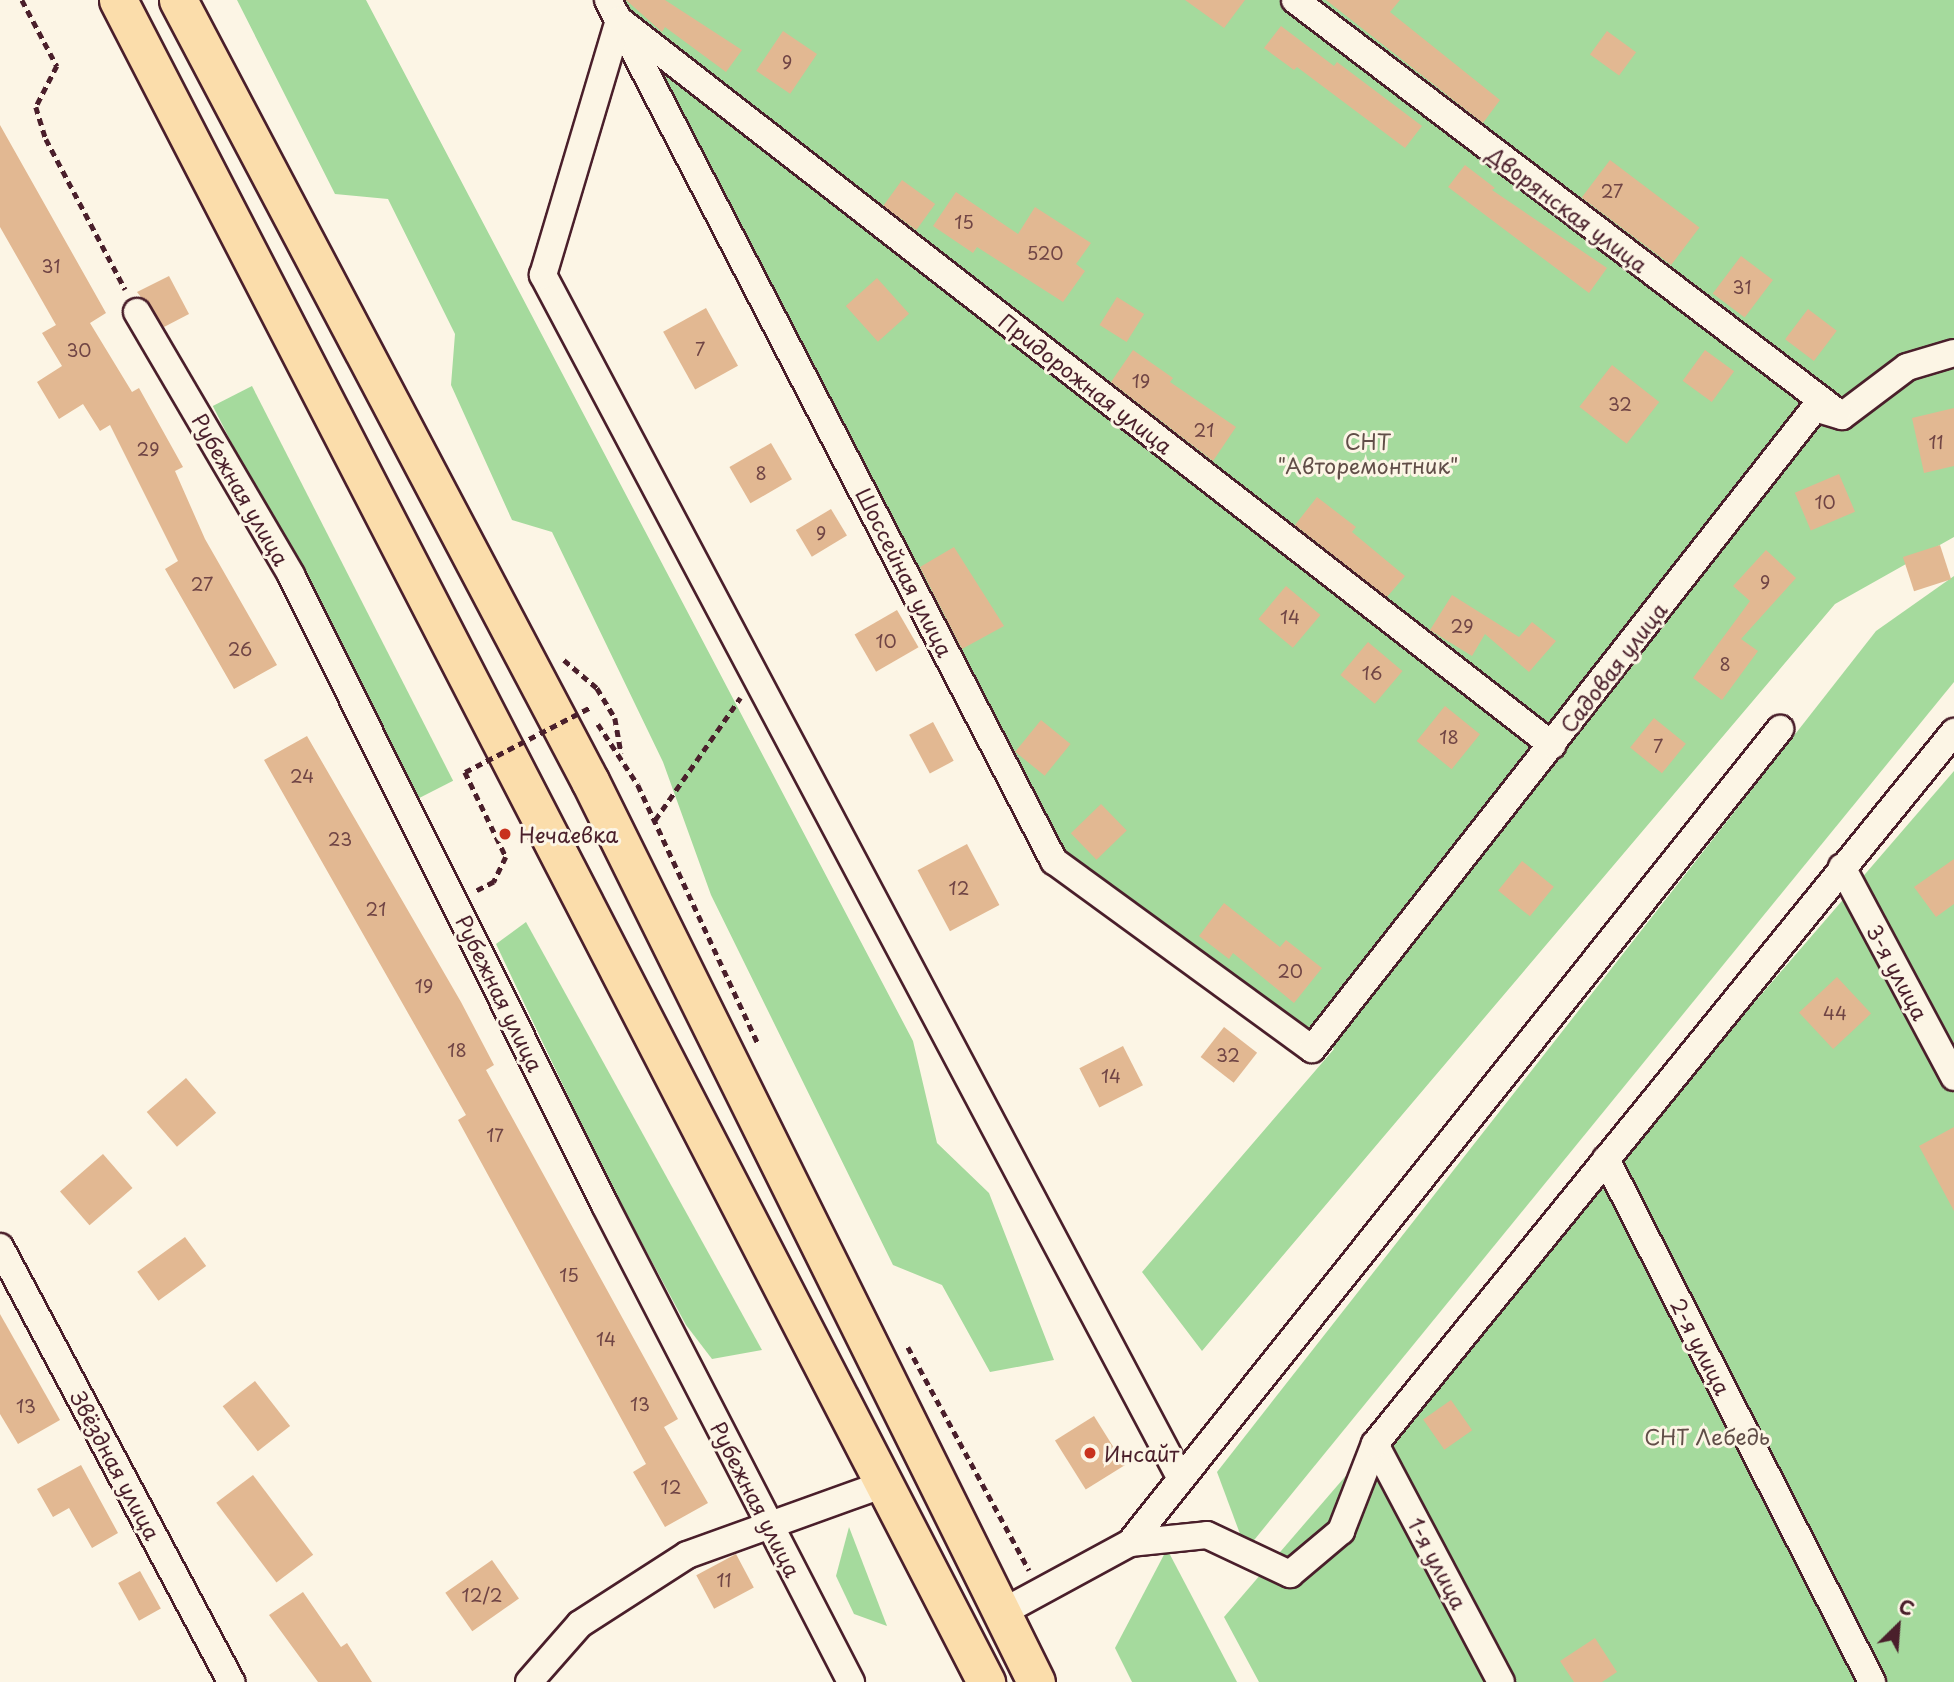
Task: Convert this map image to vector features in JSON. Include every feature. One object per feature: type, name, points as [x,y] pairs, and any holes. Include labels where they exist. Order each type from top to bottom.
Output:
[{"type":"highway","points":[[118,0],[986,1682]]},
{"type":"highway","points":[[178,0],[590,781],[1036,1682]]},
{"type":"street","name":"Дворянская улица","points":[[1295,0],[1842,416]]},
{"type":"street","points":[[613,10],[543,275],[1181,1479]]},
{"type":"street","name":"Придорожная улица","points":[[613,10],[1552,745]]},
{"type":"street","name":"Шоссейная улица","points":[[613,10],[1054,861],[1312,1049]]},
{"type":"street","name":"Рубежная улица","points":[[137,312],[291,575],[769,1525],[851,1682]]},
{"type":"street","points":[[1842,416],[1907,367],[1954,353]]},
{"type":"street","name":"Садовая улица","points":[[1312,1049],[1815,408],[1842,416]]},
{"type":"street","points":[[1130,1543],[1780,729]]},
{"type":"street","points":[[1001,1613],[1130,1543],[1207,1535],[1290,1574],[1341,1531],[1375,1444],[1954,732]]},
{"type":"street","name":"3-я улица","points":[[1842,867],[1954,1077]]},
{"type":"street","name":"2-я улица","points":[[1606,1159],[1872,1682]]},
{"type":"street","name":"Звёздная улица","points":[[0,1247],[232,1682]]},
{"type":"street","name":"1-я улица","points":[[1375,1444],[1501,1682]]},
{"type":"street","points":[[528,1682],[590,1617],[687,1555],[884,1484]]},
{"type":"path","points":[[22,0],[57,66],[36,107],[46,139],[137,312]]},
{"type":"path","points":[[654,821],[755,676]]},
{"type":"path","points":[[455,902],[494,882],[506,857],[465,772],[589,708]]},
{"type":"path","points":[[606,736],[621,754],[761,1049]]},
{"type":"path","points":[[905,1341],[1041,1591]]},
{"type":"green space","points":[[237,0],[366,0],[913,1041],[937,1143],[989,1193],[1054,1360],[990,1372],[942,1285],[893,1265],[711,895],[663,762],[552,532],[512,520],[451,385],[455,334],[388,199],[335,194]]},
{"type":"green space","name":"СНТ \"Авторемонтник\"","points":[[619,0],[1954,0],[1954,537],[1835,604],[1202,1351],[1142,1272],[1334,1049],[1067,856]]},
{"type":"green space","points":[[252,386],[453,781],[414,801],[213,406]]},
{"type":"green space","points":[[1954,576],[1954,682],[1246,1550],[1217,1472],[1876,631]]},
{"type":"green space","name":"СНТ Лебедь","points":[[1954,771],[1954,1682],[1259,1682],[1224,1617]]},
{"type":"green space","points":[[526,922],[762,1350],[712,1359],[686,1325],[606,1176],[496,944]]},
{"type":"green space","points":[[849,1527],[887,1626],[854,1614],[836,1576]]},
{"type":"green space","points":[[1167,1549],[1237,1682],[1132,1682],[1115,1648]]},
{"type":"building","points":[[626,0],[665,0],[742,50],[726,72],[665,27],[662,32]]},
{"type":"building","points":[[1185,0],[1245,0],[1224,28]]},
{"type":"building","points":[[1326,0],[1400,0],[1390,12],[1500,100],[1483,123]]},
{"type":"building","points":[[1281,26],[1334,66],[1337,62],[1422,126],[1405,148],[1297,67],[1294,70],[1264,48]]},
{"type":"building","points":[[783,31],[817,54],[790,94],[756,71]]},
{"type":"building","points":[[1607,31],[1636,52],[1619,76],[1590,54]]},
{"type":"building","points":[[0,125],[106,313],[90,323],[132,392],[139,388],[183,467],[175,471],[205,539],[277,665],[234,689],[165,569],[178,561],[110,425],[100,431],[83,404],[59,419],[37,382],[62,366],[42,333],[56,325],[0,227]]},
{"type":"building","points":[[1610,160],[1699,227],[1671,265],[1582,198]]},
{"type":"building","points":[[1465,165],[1495,188],[1492,190],[1607,268],[1589,293],[1448,187]]},
{"type":"building","points":[[902,180],[935,204],[916,230],[883,206]]},
{"type":"building","points":[[956,192],[1018,234],[1035,207],[1091,243],[1076,264],[1085,271],[1063,302],[977,247],[973,253],[933,226]]},
{"type":"building","points":[[1741,256],[1773,280],[1745,318],[1713,294]]},
{"type":"building","points":[[169,276],[189,314],[164,327],[137,292]]},
{"type":"building","points":[[877,278],[909,314],[878,342],[846,306]]},
{"type":"building","points":[[1117,297],[1144,314],[1127,342],[1100,325]]},
{"type":"building","points":[[706,308],[738,366],[695,389],[663,332]]},
{"type":"building","points":[[1808,309],[1837,331],[1814,361],[1785,339]]},
{"type":"building","points":[[1133,350],[1173,378],[1170,382],[1236,427],[1213,461],[1111,382]]},
{"type":"building","points":[[1705,350],[1734,371],[1712,402],[1683,381]]},
{"type":"building","points":[[1612,365],[1659,402],[1627,444],[1579,407]]},
{"type":"building","points":[[1954,408],[1954,466],[1924,473],[1912,418]]},
{"type":"building","points":[[771,443],[792,479],[750,503],[729,467]]},
{"type":"building","points":[[1839,474],[1855,512],[1811,530],[1795,493]]},
{"type":"building","points":[[1317,497],[1356,527],[1352,532],[1405,576],[1387,597],[1295,525]]},
{"type":"building","points":[[831,509],[847,536],[812,557],[796,530]]},
{"type":"building","points":[[1940,545],[1951,579],[1914,591],[1903,557]]},
{"type":"building","points":[[954,547],[1004,626],[962,649],[920,567]]},
{"type":"building","points":[[1766,550],[1796,578],[1741,639],[1758,651],[1722,700],[1693,678],[1750,601],[1733,586]]},
{"type":"building","points":[[1286,586],[1320,615],[1293,648],[1258,619]]},
{"type":"building","points":[[1452,595],[1519,637],[1532,622],[1556,641],[1529,672],[1485,634],[1472,656],[1430,630]]},
{"type":"building","points":[[897,610],[918,647],[876,672],[855,634]]},
{"type":"building","points":[[1368,642],[1402,671],[1375,704],[1340,675]]},
{"type":"building","points":[[1445,706],[1480,734],[1452,769],[1417,741]]},
{"type":"building","points":[[1654,718],[1686,744],[1662,773],[1630,748]]},
{"type":"building","points":[[1041,720],[1071,744],[1045,776],[1015,752]]},
{"type":"building","points":[[933,722],[954,761],[930,774],[909,735]]},
{"type":"building","points":[[307,736],[461,1002],[494,1065],[486,1070],[678,1419],[664,1427],[708,1503],[665,1527],[633,1472],[646,1464],[458,1120],[466,1115],[264,760]]},
{"type":"building","points":[[1101,804],[1127,831],[1096,860],[1071,833]]},
{"type":"building","points":[[967,844],[999,905],[950,931],[918,870]]},
{"type":"building","points":[[1954,859],[1954,904],[1936,917],[1914,887]]},
{"type":"building","points":[[1522,861],[1554,887],[1530,916],[1498,891]]},
{"type":"building","points":[[1224,903],[1280,947],[1286,940],[1322,968],[1294,1003],[1233,953],[1229,959],[1199,936]]},
{"type":"building","points":[[1837,977],[1871,1014],[1833,1049],[1799,1012]]},
{"type":"building","points":[[1224,1027],[1257,1053],[1234,1083],[1201,1057]]},
{"type":"building","points":[[1123,1046],[1143,1085],[1099,1107],[1079,1068]]},
{"type":"building","points":[[186,1078],[216,1113],[177,1147],[147,1112]]},
{"type":"building","points":[[1954,1127],[1954,1211],[1919,1146]]},
{"type":"building","points":[[103,1154],[133,1188],[90,1225],[60,1191]]},
{"type":"building","points":[[185,1237],[206,1266],[158,1301],[137,1272]]},
{"type":"building","points":[[0,1314],[60,1420],[18,1444],[0,1414]]},
{"type":"building","points":[[255,1381],[290,1426],[258,1451],[223,1406]]},
{"type":"building","points":[[1451,1400],[1472,1430],[1444,1450],[1423,1420]]},
{"type":"building","name":"Инсайт","points":[[1094,1416],[1125,1465],[1086,1490],[1055,1440]]},
{"type":"building","points":[[81,1465],[118,1533],[92,1548],[69,1508],[53,1517],[37,1489]]},
{"type":"building","points":[[253,1475],[313,1555],[276,1583],[216,1503]]},
{"type":"building","points":[[736,1554],[754,1588],[714,1609],[696,1575]]},
{"type":"building","points":[[492,1560],[519,1599],[472,1631],[445,1593]]},
{"type":"building","points":[[140,1571],[161,1609],[139,1621],[118,1583]]},
{"type":"building","points":[[303,1592],[341,1647],[347,1643],[372,1682],[318,1682],[269,1615]]},
{"type":"building","points":[[1595,1638],[1617,1672],[1602,1682],[1574,1682],[1560,1661]]},
{"type":"place","name":"Нечаевка","points":[[505,834]]},
{"type":"place","name":"Инсайт","points":[[1090,1453]]}]
